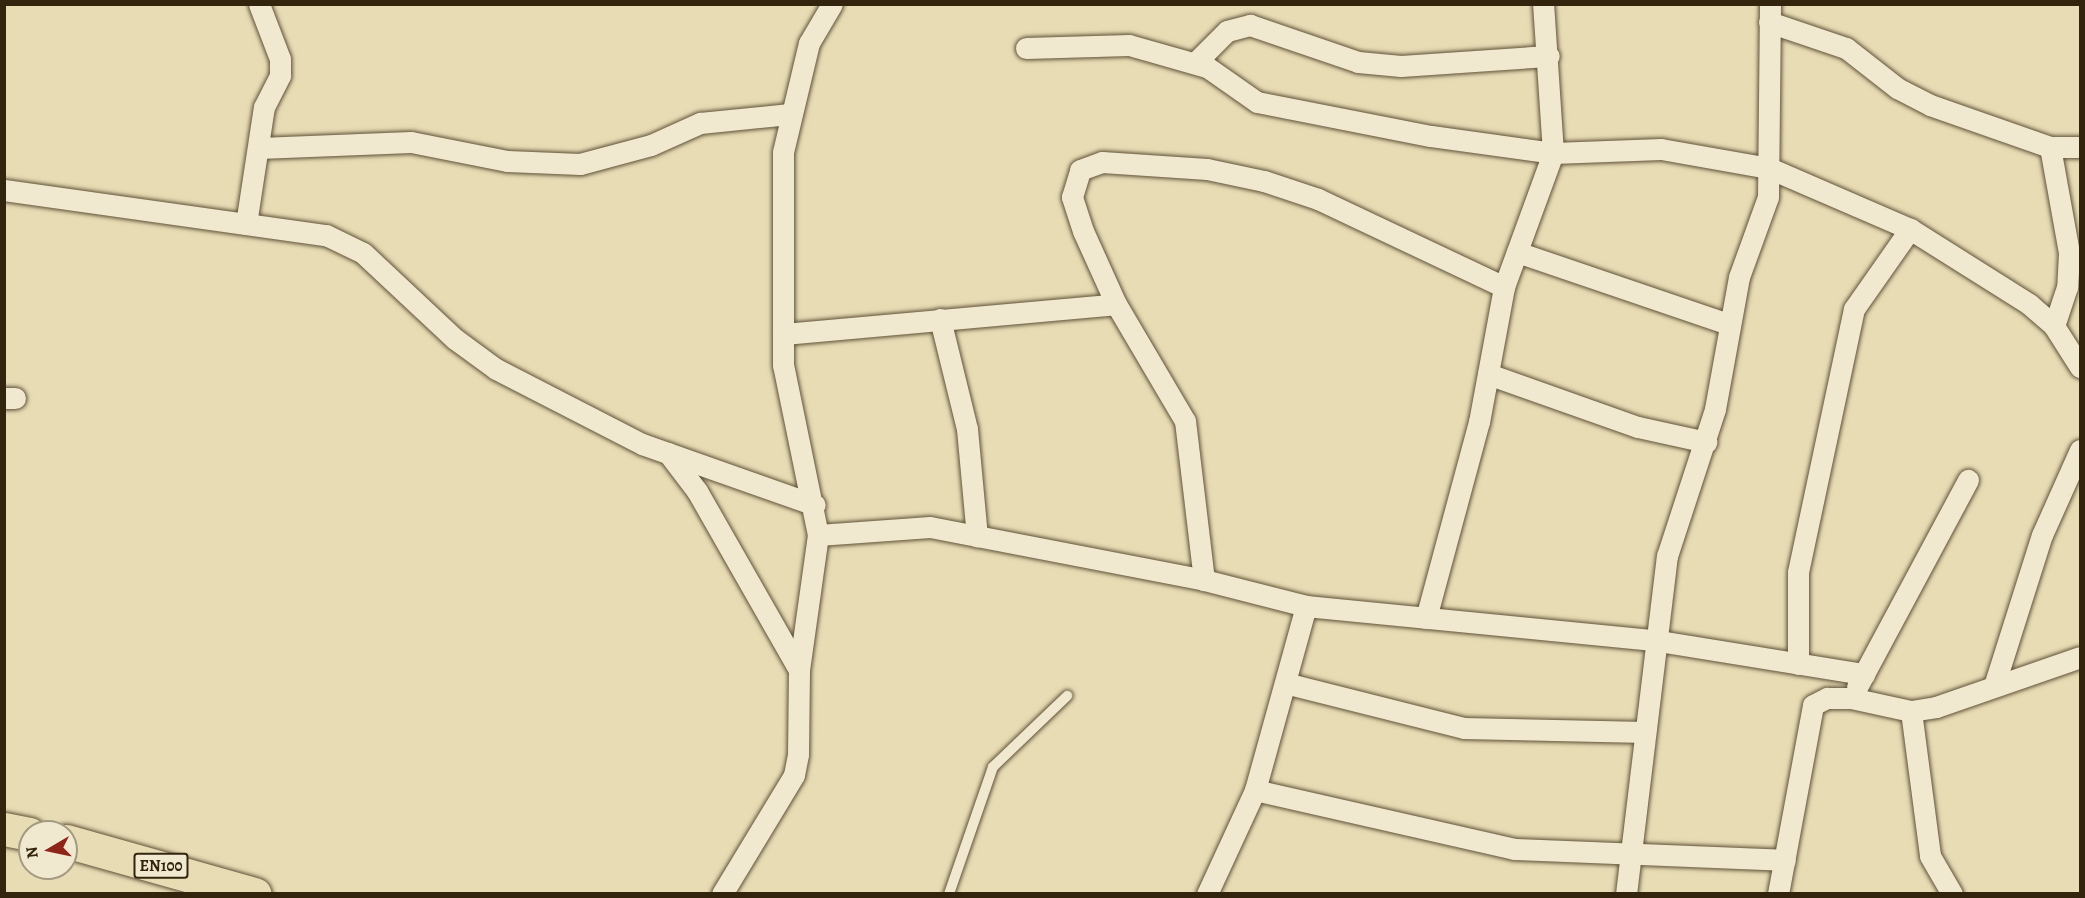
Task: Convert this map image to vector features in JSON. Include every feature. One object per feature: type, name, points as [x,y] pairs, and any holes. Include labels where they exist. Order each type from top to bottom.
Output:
[{"type":"main road","name":"EN100","points":[[78,845],[255,894]]},
{"type":"street","points":[[246,224],[264,107],[280,75],[280,59],[259,4]]},
{"type":"street","points":[[722,894],[794,775],[799,670],[818,535],[815,505],[788,398],[783,334],[783,153],[790,114],[809,43],[832,4]]},
{"type":"street","points":[[1426,618],[1488,375],[1504,287],[1553,153],[1549,56],[1543,4]]},
{"type":"street","points":[[1626,894],[1653,640],[1667,556],[1706,442],[1729,324],[1767,197],[1770,13],[1846,48],[1897,88],[1930,105],[2050,147],[2080,147]]},
{"type":"street","points":[[1195,63],[1227,31],[1250,25],[1358,62],[1401,66],[1549,56]]},
{"type":"street","points":[[1026,48],[1129,45],[1195,63],[1268,104],[1553,153],[1661,149],[1769,168],[1910,229],[2029,304],[2054,326],[2080,367]]},
{"type":"street","points":[[259,148],[411,142],[507,161],[580,164],[651,145],[700,123],[790,114]]},
{"type":"street","points":[[2050,147],[2069,253],[2067,287],[2054,326]]},
{"type":"street","points":[[1204,580],[1185,421],[1116,304],[1072,197],[1080,170],[1102,162],[1207,169],[1264,181],[1318,199],[1504,287]]},
{"type":"street","points":[[4,190],[326,235],[363,253],[455,339],[496,369],[668,453],[815,505]]},
{"type":"street","points":[[1798,664],[1798,572],[1854,309],[1910,229]]},
{"type":"street","points":[[1517,252],[1729,324]]},
{"type":"street","points":[[783,334],[1116,304]]},
{"type":"street","points":[[940,319],[967,429],[977,537]]},
{"type":"street","points":[[1488,375],[1638,427],[1706,442]]},
{"type":"street","points":[[1994,686],[2042,535],[2080,450]]},
{"type":"street","points":[[668,453],[697,491],[799,670]]},
{"type":"street","points":[[1851,698],[1918,566],[1968,480]]},
{"type":"street","points":[[818,535],[895,526],[977,537],[1204,580],[1306,606],[1653,640],[1864,675]]},
{"type":"street","points":[[1207,894],[1256,790],[1306,606]]},
{"type":"street","points":[[1778,894],[1813,705],[1827,698],[1851,698],[1911,711],[1967,699],[1994,686],[2080,657]]},
{"type":"street","points":[[1285,683],[1464,728],[1645,732]]},
{"type":"street","points":[[1911,711],[1930,856],[1952,894]]},
{"type":"street","points":[[1256,790],[1514,849],[1629,856],[1785,860]]},
{"type":"lane","points":[[949,894],[993,766],[1067,696]]}]
